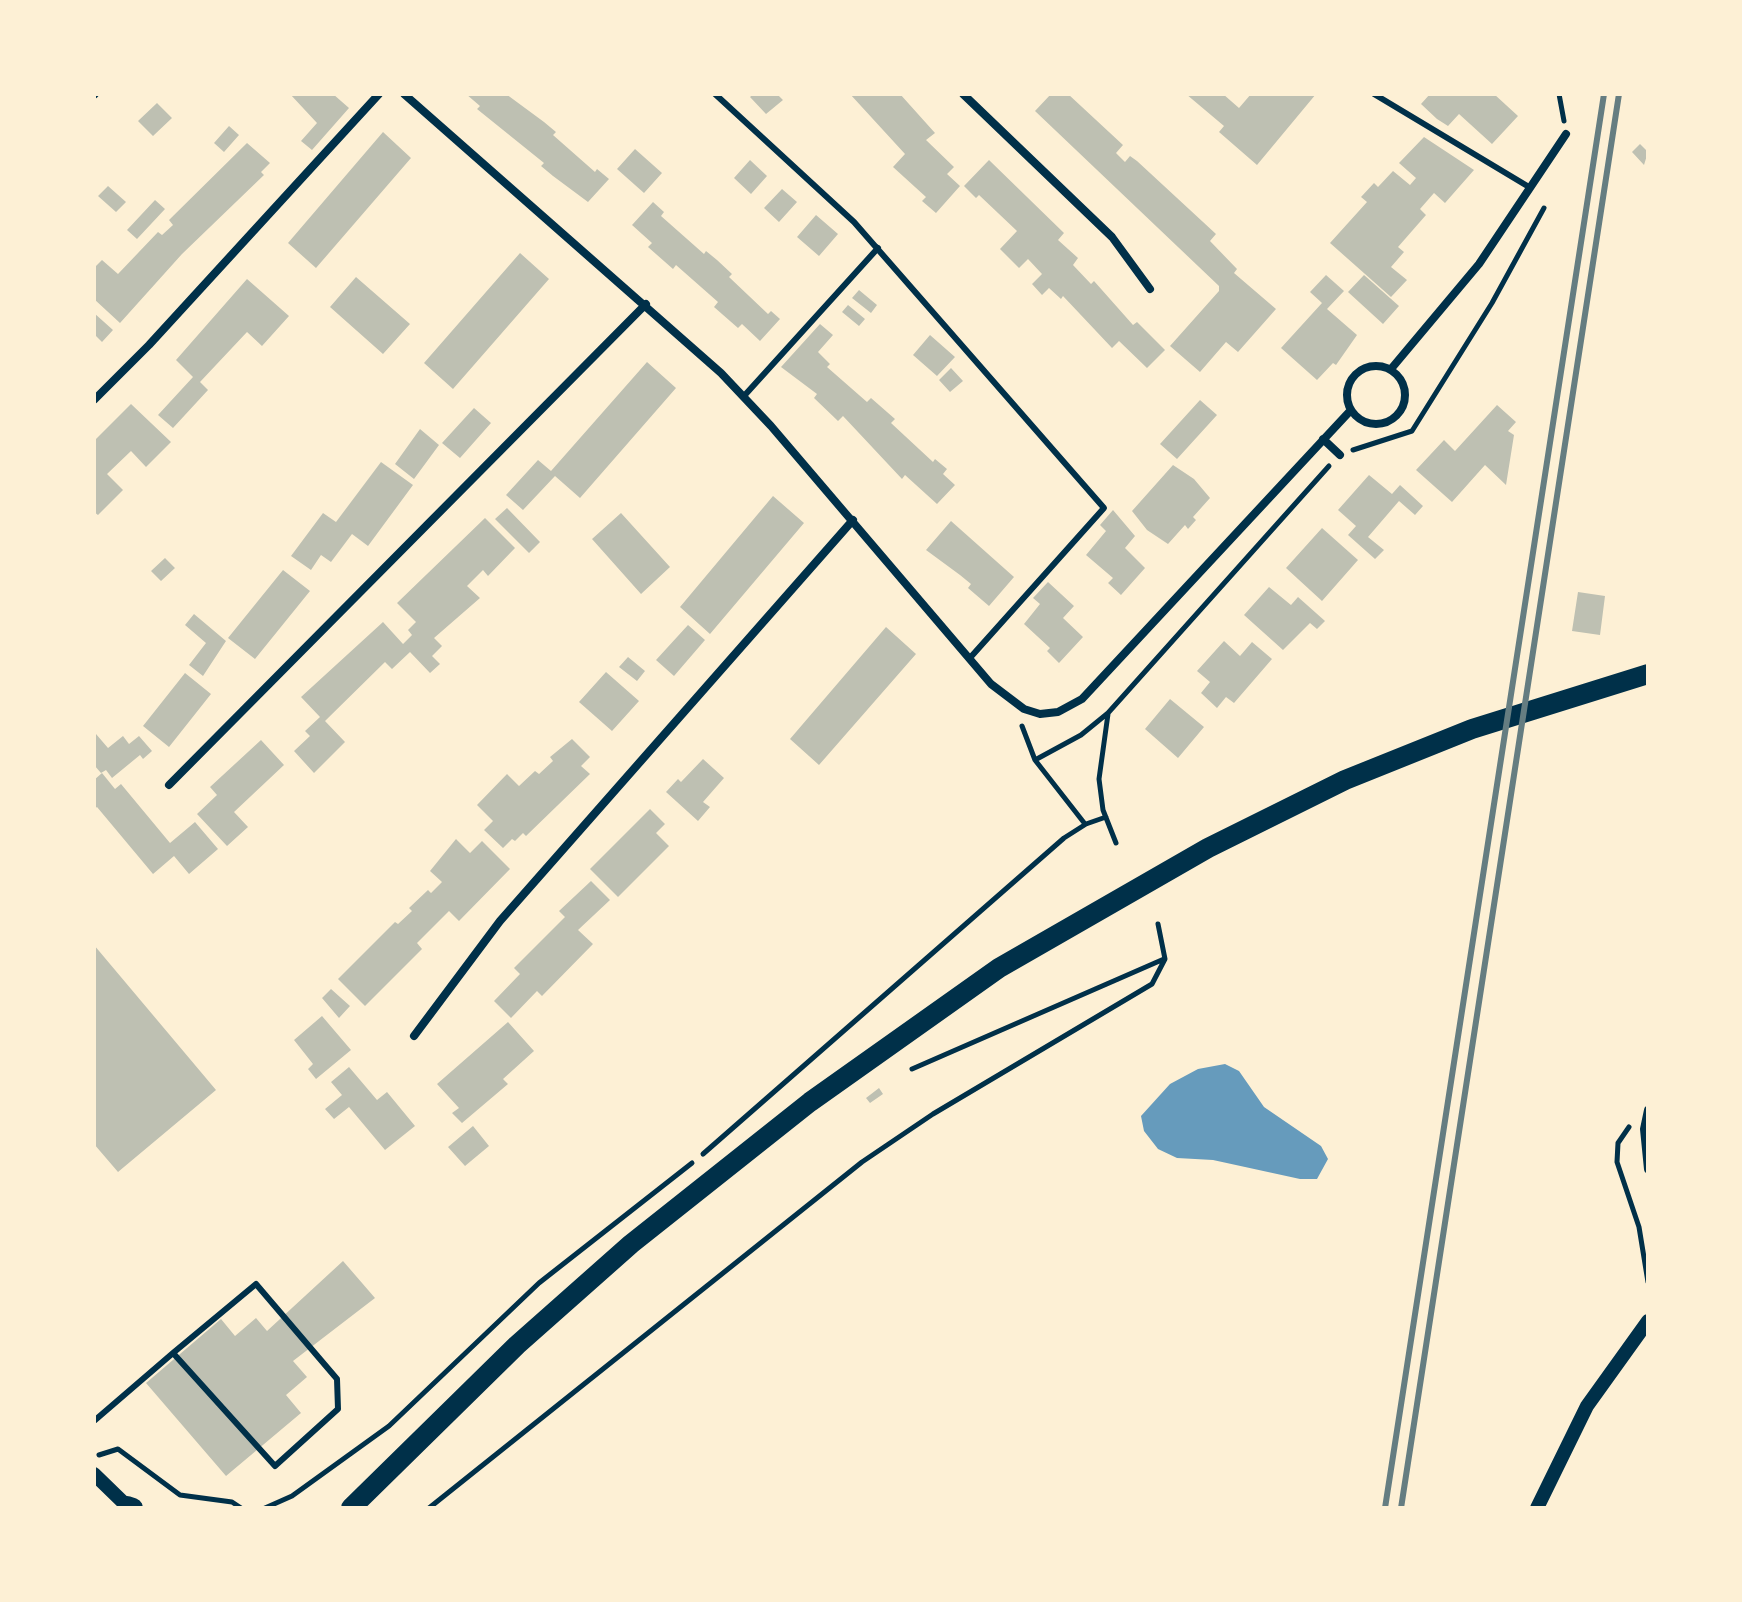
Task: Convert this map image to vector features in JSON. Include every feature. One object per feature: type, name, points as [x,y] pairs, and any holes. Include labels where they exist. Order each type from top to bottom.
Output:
[{"type":"main road","points":[[333,1508],[358,1501],[585,1283],[810,1102],[918,1023],[1032,948],[1251,826],[1392,760],[1472,729],[1648,674]]},
{"type":"street","points":[[94,400],[149,345],[379,94]]},
{"type":"street","points":[[963,94],[1112,237],[1150,289]]},
{"type":"street","points":[[408,95],[646,304],[744,396],[969,659],[997,690],[1017,705],[1049,713],[1067,710],[1082,699],[1351,410]]},
{"type":"street","points":[[1391,369],[1479,264],[1566,134]]},
{"type":"street","points":[[169,785],[646,304]]},
{"type":"street","points":[[1372,366],[1391,369],[1403,384],[1406,393],[1400,412],[1384,424],[1365,423],[1351,410],[1347,391],[1355,375],[1372,366]]},
{"type":"street","points":[[1323,439],[1340,455]]},
{"type":"street","points":[[414,1036],[500,921],[853,520]]},
{"type":"street","points":[[1648,1111],[1644,1129],[1648,1169]]},
{"type":"street","points":[[1537,1508],[1587,1406],[1648,1321]]},
{"type":"street","points":[[94,1474],[129,1507]]},
{"type":"lane","points":[[715,94],[808,176],[878,248],[1104,508],[969,659]]},
{"type":"lane","points":[[1374,94],[1529,187]]},
{"type":"lane","points":[[744,396],[878,248]]},
{"type":"lane","points":[[94,1421],[173,1353],[256,1284],[337,1379],[338,1409],[275,1466],[173,1353]]},
{"type":"path","points":[[1559,94],[1566,134]]},
{"type":"path","points":[[1035,760],[1081,735],[1108,713],[1340,455],[1412,431],[1492,303],[1544,208]]},
{"type":"path","points":[[1017,705],[1035,760],[1086,824]]},
{"type":"path","points":[[1108,713],[1098,762],[1106,817],[1116,843]]},
{"type":"path","points":[[265,1508],[292,1496],[389,1426],[539,1283],[704,1153],[1044,855],[1086,824],[1106,817]]},
{"type":"path","points":[[429,1508],[862,1162],[933,1114],[1144,991],[1158,978],[1165,959],[1158,924]]},
{"type":"path","points":[[912,1069],[1165,959]]},
{"type":"path","points":[[1648,1111],[1626,1130],[1616,1150],[1619,1173],[1639,1227],[1648,1282]]},
{"type":"path","points":[[94,1456],[118,1449],[180,1495],[232,1502],[241,1508]]},
{"type":"water","points":[[1225,1064],[1239,1071],[1264,1107],[1321,1146],[1328,1159],[1317,1179],[1300,1179],[1213,1160],[1177,1158],[1158,1149],[1144,1131],[1141,1116],[1170,1084],[1198,1069]]},
{"type":"building","points":[[290,94],[333,94],[349,108],[312,150],[301,141],[317,123]]},
{"type":"building","points":[[466,94],[506,94],[556,132],[553,135],[595,172],[597,169],[609,179],[588,202],[541,166],[544,163],[477,109],[480,106]]},
{"type":"building","points":[[753,94],[777,94],[783,100],[766,114],[750,97]]},
{"type":"building","points":[[850,94],[900,94],[935,133],[926,140],[954,167],[947,174],[960,186],[936,213],[922,201],[926,197],[893,167],[905,154]]},
{"type":"building","points":[[1051,94],[1068,94],[1123,145],[1116,153],[1125,162],[1130,156],[1137,161],[1216,234],[1210,241],[1237,269],[1234,273],[1276,309],[1238,352],[1226,342],[1200,372],[1170,346],[1219,291],[1219,286],[1035,111]]},
{"type":"building","points":[[1186,94],[1223,94],[1239,108],[1251,94],[1316,94],[1257,165],[1219,132],[1224,126]]},
{"type":"building","points":[[1430,94],[1494,94],[1518,116],[1492,144],[1459,114],[1448,126],[1437,119],[1421,104]]},
{"type":"building","points":[[157,103],[172,118],[153,136],[138,121]]},
{"type":"building","points":[[229,126],[239,135],[224,152],[214,143]]},
{"type":"building","points":[[383,132],[411,158],[316,268],[288,243]]},
{"type":"building","points":[[1424,137],[1474,170],[1445,203],[1434,193],[1420,209],[1426,215],[1398,247],[1404,252],[1391,267],[1407,280],[1391,297],[1330,243],[1367,202],[1361,197],[1374,183],[1378,187],[1393,171],[1410,185],[1416,178],[1399,163]]},
{"type":"building","points":[[247,143],[270,163],[261,172],[264,175],[182,254],[120,323],[94,299],[94,268],[102,260],[118,274],[158,232],[162,235],[173,225],[169,220]]},
{"type":"building","points":[[1640,144],[1648,152],[1644,165],[1632,152]]},
{"type":"building","points":[[635,149],[662,173],[644,193],[617,169]]},
{"type":"building","points":[[750,160],[767,176],[751,194],[734,178]]},
{"type":"building","points":[[989,160],[1064,233],[1058,240],[1078,258],[1073,265],[1091,284],[1094,281],[1133,325],[1137,322],[1165,350],[1147,368],[1119,341],[1112,348],[1063,296],[1061,299],[1049,288],[1042,295],[1032,284],[1042,274],[1028,259],[1019,268],[1000,249],[1017,231],[979,195],[976,198],[964,186]]},
{"type":"building","points":[[108,186],[126,202],[116,212],[98,196]]},
{"type":"building","points":[[782,189],[797,202],[779,222],[764,208]]},
{"type":"building","points":[[155,200],[165,209],[137,239],[127,230]]},
{"type":"building","points":[[653,202],[664,212],[661,216],[704,254],[706,251],[717,260],[732,274],[729,277],[768,314],[771,311],[780,319],[760,341],[742,324],[738,328],[714,307],[718,302],[676,265],[673,269],[648,247],[652,243],[632,225]]},
{"type":"building","points":[[816,215],[838,234],[819,256],[797,237]]},
{"type":"building","points":[[520,253],[549,279],[453,389],[424,363]]},
{"type":"building","points":[[1326,275],[1344,291],[1327,309],[1357,335],[1336,365],[1333,363],[1317,380],[1281,348],[1322,303],[1310,292]]},
{"type":"building","points":[[1364,275],[1399,306],[1383,324],[1348,292]]},
{"type":"building","points":[[356,277],[410,324],[383,354],[330,307]]},
{"type":"building","points":[[247,279],[289,316],[262,346],[247,332],[200,382],[208,390],[173,428],[158,415],[193,377],[176,360]]},
{"type":"building","points":[[859,290],[877,305],[871,313],[852,298]]},
{"type":"building","points":[[848,305],[865,319],[859,326],[842,312]]},
{"type":"building","points":[[94,313],[113,330],[102,342],[94,334]]},
{"type":"building","points":[[820,324],[833,335],[818,352],[830,364],[827,367],[867,402],[871,398],[895,419],[891,423],[933,462],[935,459],[947,469],[943,474],[955,485],[937,504],[905,475],[902,479],[843,416],[838,421],[814,398],[817,394],[781,367]]},
{"type":"building","points":[[930,335],[955,357],[937,376],[913,355]]},
{"type":"building","points":[[647,362],[676,388],[580,498],[555,476],[523,510],[506,495],[538,460],[551,471]]},
{"type":"building","points":[[951,368],[963,381],[950,392],[939,380]]},
{"type":"building","points":[[1200,400],[1217,415],[1177,459],[1160,444]]},
{"type":"building","points":[[131,404],[171,442],[146,467],[131,451],[107,474],[123,490],[98,515],[94,512],[94,441]]},
{"type":"building","points":[[1497,405],[1516,422],[1508,431],[1514,435],[1506,485],[1485,465],[1452,502],[1416,470],[1444,440],[1455,451]]},
{"type":"building","points":[[474,408],[491,423],[460,458],[442,443]]},
{"type":"building","points":[[420,429],[439,445],[414,479],[395,464]]},
{"type":"building","points":[[381,462],[413,485],[368,546],[352,534],[331,562],[321,555],[311,570],[291,556],[323,513],[336,522]]},
{"type":"building","points":[[1173,465],[1194,479],[1210,498],[1193,517],[1196,520],[1188,529],[1185,525],[1168,544],[1147,530],[1132,511]]},
{"type":"building","points":[[1369,475],[1392,494],[1400,485],[1423,506],[1415,515],[1399,501],[1368,537],[1384,550],[1375,559],[1348,535],[1356,526],[1338,510]]},
{"type":"building","points":[[773,496],[804,523],[710,634],[680,607]]},
{"type":"building","points":[[507,508],[540,542],[529,553],[495,519]]},
{"type":"building","points":[[1113,510],[1135,536],[1125,548],[1145,568],[1121,595],[1108,583],[1113,578],[1086,555],[1106,531],[1100,525]]},
{"type":"building","points":[[621,513],[670,567],[641,594],[592,539]]},
{"type":"building","points":[[485,518],[515,548],[488,576],[483,570],[467,586],[480,598],[434,638],[442,646],[432,656],[440,664],[430,673],[410,652],[392,669],[385,662],[325,721],[345,742],[314,773],[294,751],[310,736],[305,731],[320,717],[301,697],[383,622],[403,644],[412,635],[408,630],[416,622],[397,603]]},
{"type":"building","points":[[951,521],[1014,577],[989,606],[968,588],[971,584],[926,550]]},
{"type":"building","points":[[1322,528],[1358,560],[1322,601],[1286,568]]},
{"type":"building","points":[[165,558],[175,568],[161,581],[151,571]]},
{"type":"building","points":[[283,570],[310,591],[255,659],[228,638]]},
{"type":"building","points":[[1048,582],[1074,606],[1063,618],[1083,637],[1059,663],[1047,651],[1050,648],[1024,624],[1040,604],[1033,598]]},
{"type":"building","points":[[1269,587],[1291,605],[1298,597],[1325,621],[1317,629],[1310,623],[1283,650],[1244,615]]},
{"type":"building","points":[[1578,592],[1605,596],[1600,635],[1572,631]]},
{"type":"building","points":[[194,614],[226,641],[203,676],[189,665],[206,643],[185,625]]},
{"type":"building","points":[[688,625],[705,640],[674,676],[656,660]]},
{"type":"building","points":[[886,627],[916,654],[819,765],[790,739]]},
{"type":"building","points":[[1224,641],[1240,656],[1252,642],[1272,659],[1234,703],[1226,697],[1217,708],[1201,693],[1210,682],[1197,671]]},
{"type":"building","points":[[628,657],[645,671],[637,681],[619,667]]},
{"type":"building","points":[[606,672],[639,701],[612,731],[579,702]]},
{"type":"building","points":[[185,673],[211,694],[169,747],[143,726]]},
{"type":"building","points":[[1170,699],[1204,727],[1178,758],[1145,729]]},
{"type":"building","points":[[96,734],[108,748],[123,736],[129,744],[139,736],[152,751],[143,759],[140,755],[112,778],[106,770],[101,773],[94,765]]},
{"type":"building","points":[[572,739],[590,757],[581,766],[590,774],[526,836],[523,833],[503,848],[484,830],[493,821],[477,805],[507,774],[519,786],[535,771],[539,774],[553,761],[550,757]]},
{"type":"building","points":[[261,740],[284,765],[234,812],[248,827],[227,846],[197,814],[217,795],[210,787]]},
{"type":"building","points":[[703,759],[724,778],[703,802],[710,807],[698,821],[666,792],[678,779],[681,782]]},
{"type":"building","points":[[102,773],[115,789],[121,784],[170,843],[195,822],[218,849],[189,874],[174,856],[153,874],[97,807],[94,809],[94,780]]},
{"type":"building","points":[[650,809],[665,824],[656,833],[669,846],[618,897],[590,869]]},
{"type":"building","points":[[456,839],[470,853],[482,841],[510,869],[459,921],[449,911],[417,943],[422,949],[365,1006],[338,979],[395,922],[398,924],[412,911],[409,908],[428,890],[431,893],[442,882],[430,871]]},
{"type":"building","points":[[591,881],[610,900],[578,930],[593,944],[542,996],[537,991],[511,1018],[494,1001],[520,974],[514,968],[565,917],[559,911]]},
{"type":"building","points":[[94,945],[216,1090],[118,1172],[94,1144]]},
{"type":"building","points":[[331,989],[350,1006],[339,1018],[322,998]]},
{"type":"building","points":[[322,1016],[351,1050],[316,1079],[308,1069],[313,1064],[294,1040]]},
{"type":"building","points":[[508,1022],[534,1051],[503,1079],[508,1084],[462,1123],[452,1113],[459,1108],[437,1084]]},
{"type":"building","points":[[349,1067],[377,1100],[387,1092],[415,1126],[385,1150],[349,1107],[334,1119],[325,1109],[342,1095],[331,1082]]},
{"type":"building","points":[[879,1088],[883,1094],[870,1103],[866,1098]]},
{"type":"building","points":[[473,1126],[489,1146],[465,1166],[448,1147]]},
{"type":"building","points":[[343,1261],[375,1298],[293,1361],[307,1377],[286,1395],[301,1413],[226,1476],[146,1383],[221,1319],[235,1336],[256,1318],[267,1331]]},
{"type":"railway","points":[[1385,1508],[1604,94]]},
{"type":"railway","points":[[1401,1508],[1619,94]]}]
